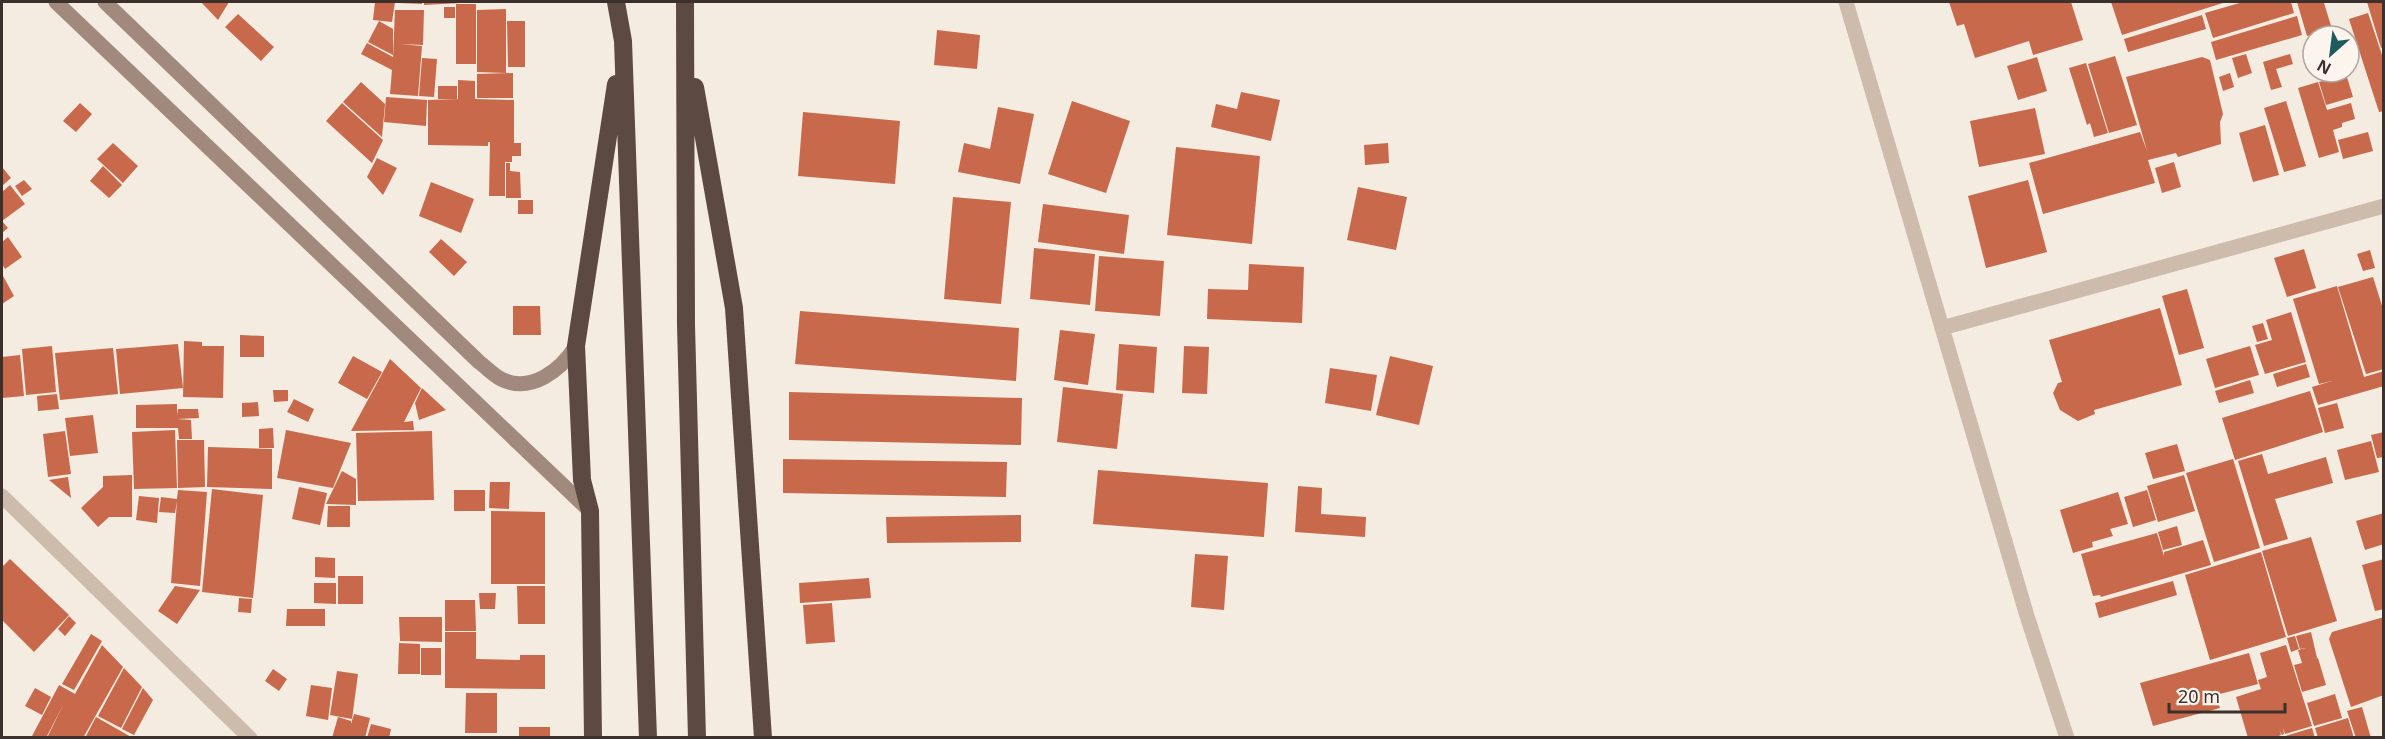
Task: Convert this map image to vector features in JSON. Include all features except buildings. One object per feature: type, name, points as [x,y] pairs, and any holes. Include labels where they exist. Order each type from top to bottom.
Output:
[{"type":"highway","points":[[616,2],[623,41],[648,738]]},
{"type":"highway","points":[[685,2],[686,325],[696,738]]},
{"type":"highway","points":[[686,37],[734,308],[763,738]]},
{"type":"highway","points":[[593,738],[590,511],[582,480],[576,346],[623,41]]},
{"type":"street","points":[[56,2],[590,511]]},
{"type":"street","points":[[105,2],[470,354],[502,380],[526,384],[545,377],[557,369],[576,346]]},
{"type":"street","points":[[1846,2],[2028,616],[2067,738]]},
{"type":"street","points":[[1942,328],[2384,206]]},
{"type":"street","points":[[2,496],[250,738]]}]
